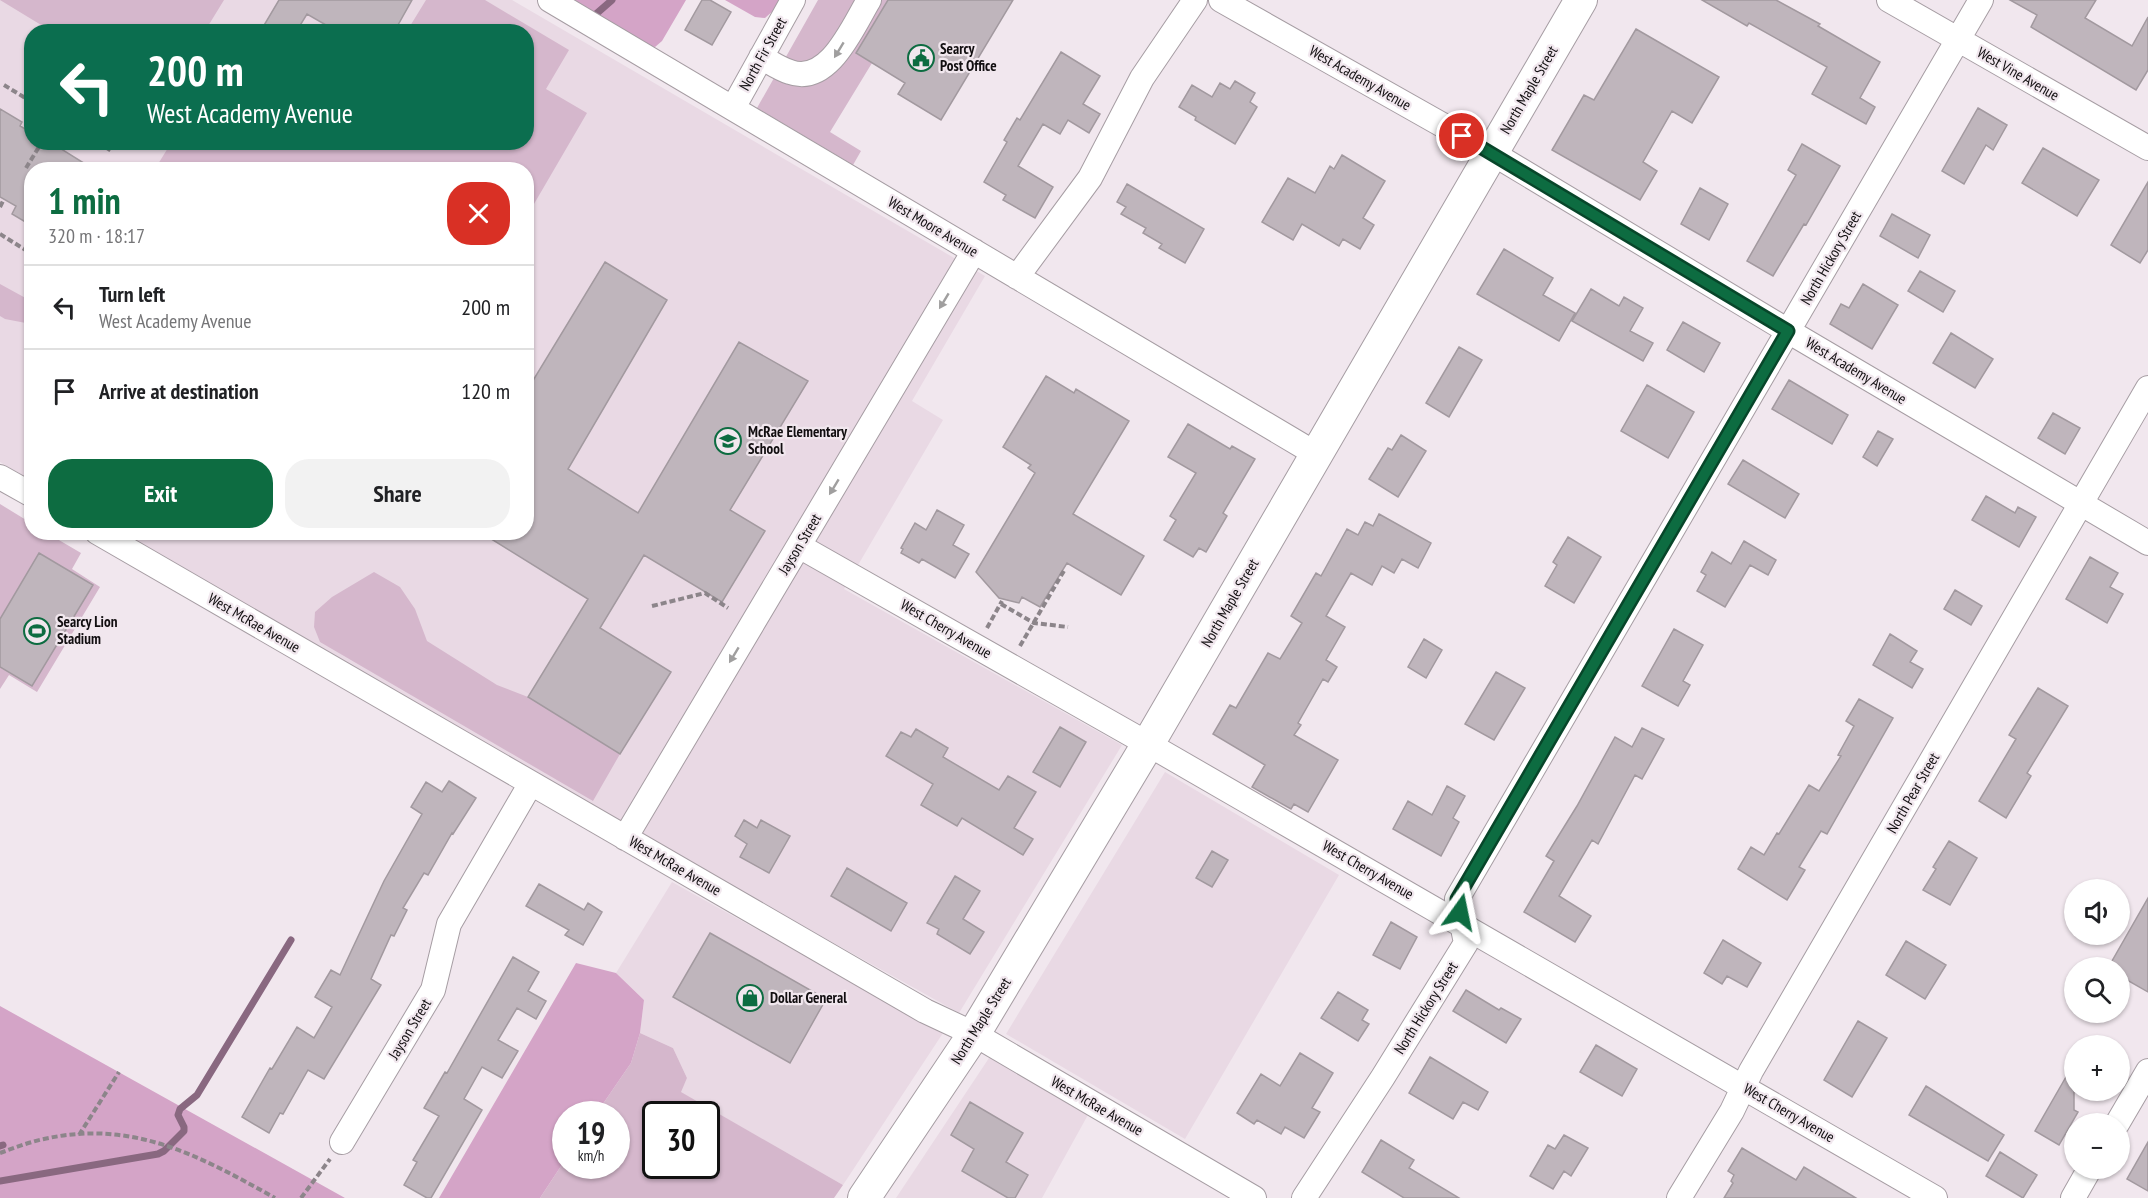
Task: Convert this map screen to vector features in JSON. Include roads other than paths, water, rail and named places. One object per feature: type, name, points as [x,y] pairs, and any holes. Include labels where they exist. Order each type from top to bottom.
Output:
[{"type":"main road","name":"North Maple Street","points":[[864,1198],[974,1034],[1148,744],[1581,0]]},
{"type":"street","name":"West Moore Avenue","points":[[550,0],[1316,454]]},
{"type":"street","name":"North Fir Street","points":[[733,108],[793,0]]},
{"type":"street","points":[[761,57],[791,73],[810,73],[824,67],[834,59],[869,0]]},
{"type":"street","points":[[1017,277],[1090,178],[1142,78],[1195,0]]},
{"type":"street","name":"West Academy Avenue","points":[[1221,0],[1492,153],[2148,543]]},
{"type":"street","name":"West Vine Avenue","points":[[1889,0],[2148,148]]},
{"type":"street","name":"North Hickory Street","points":[[1304,1198],[1466,943],[1457,899],[1981,0]]},
{"type":"street","name":"Jayson Street","points":[[625,837],[974,251]]},
{"type":"street","name":"North Pear Street","points":[[1679,1198],[1732,1111],[1751,1071],[2148,388]]},
{"type":"street","points":[[0,477],[24,490]]},
{"type":"street","name":"West McRae Avenue","points":[[111,540],[925,1011],[974,1034],[1254,1198]]},
{"type":"street","name":"West Cherry Avenue","points":[[799,546],[1148,744],[1935,1198]]},
{"type":"street","name":"Jayson Street","points":[[342,1142],[433,990],[449,924],[531,783]]},
{"type":"street","points":[[2123,1113],[2148,1071]]},
{"type":"street","points":[[2073,1198],[2084,1179]]},
{"type":"waterway","points":[[596,14],[612,0]]},
{"type":"waterway","points":[[0,1181],[158,1154],[164,1151],[184,1131],[178,1115],[180,1109],[197,1095],[291,940]]},
{"type":"place","name":"Searcy Post Office","points":[[921,58]]},
{"type":"place","name":"McRae Elementary School","points":[[728,441]]},
{"type":"place","name":"Searcy Lion Stadium","points":[[37,631]]},
{"type":"place","name":"Dollar General","points":[[750,998]]}]
